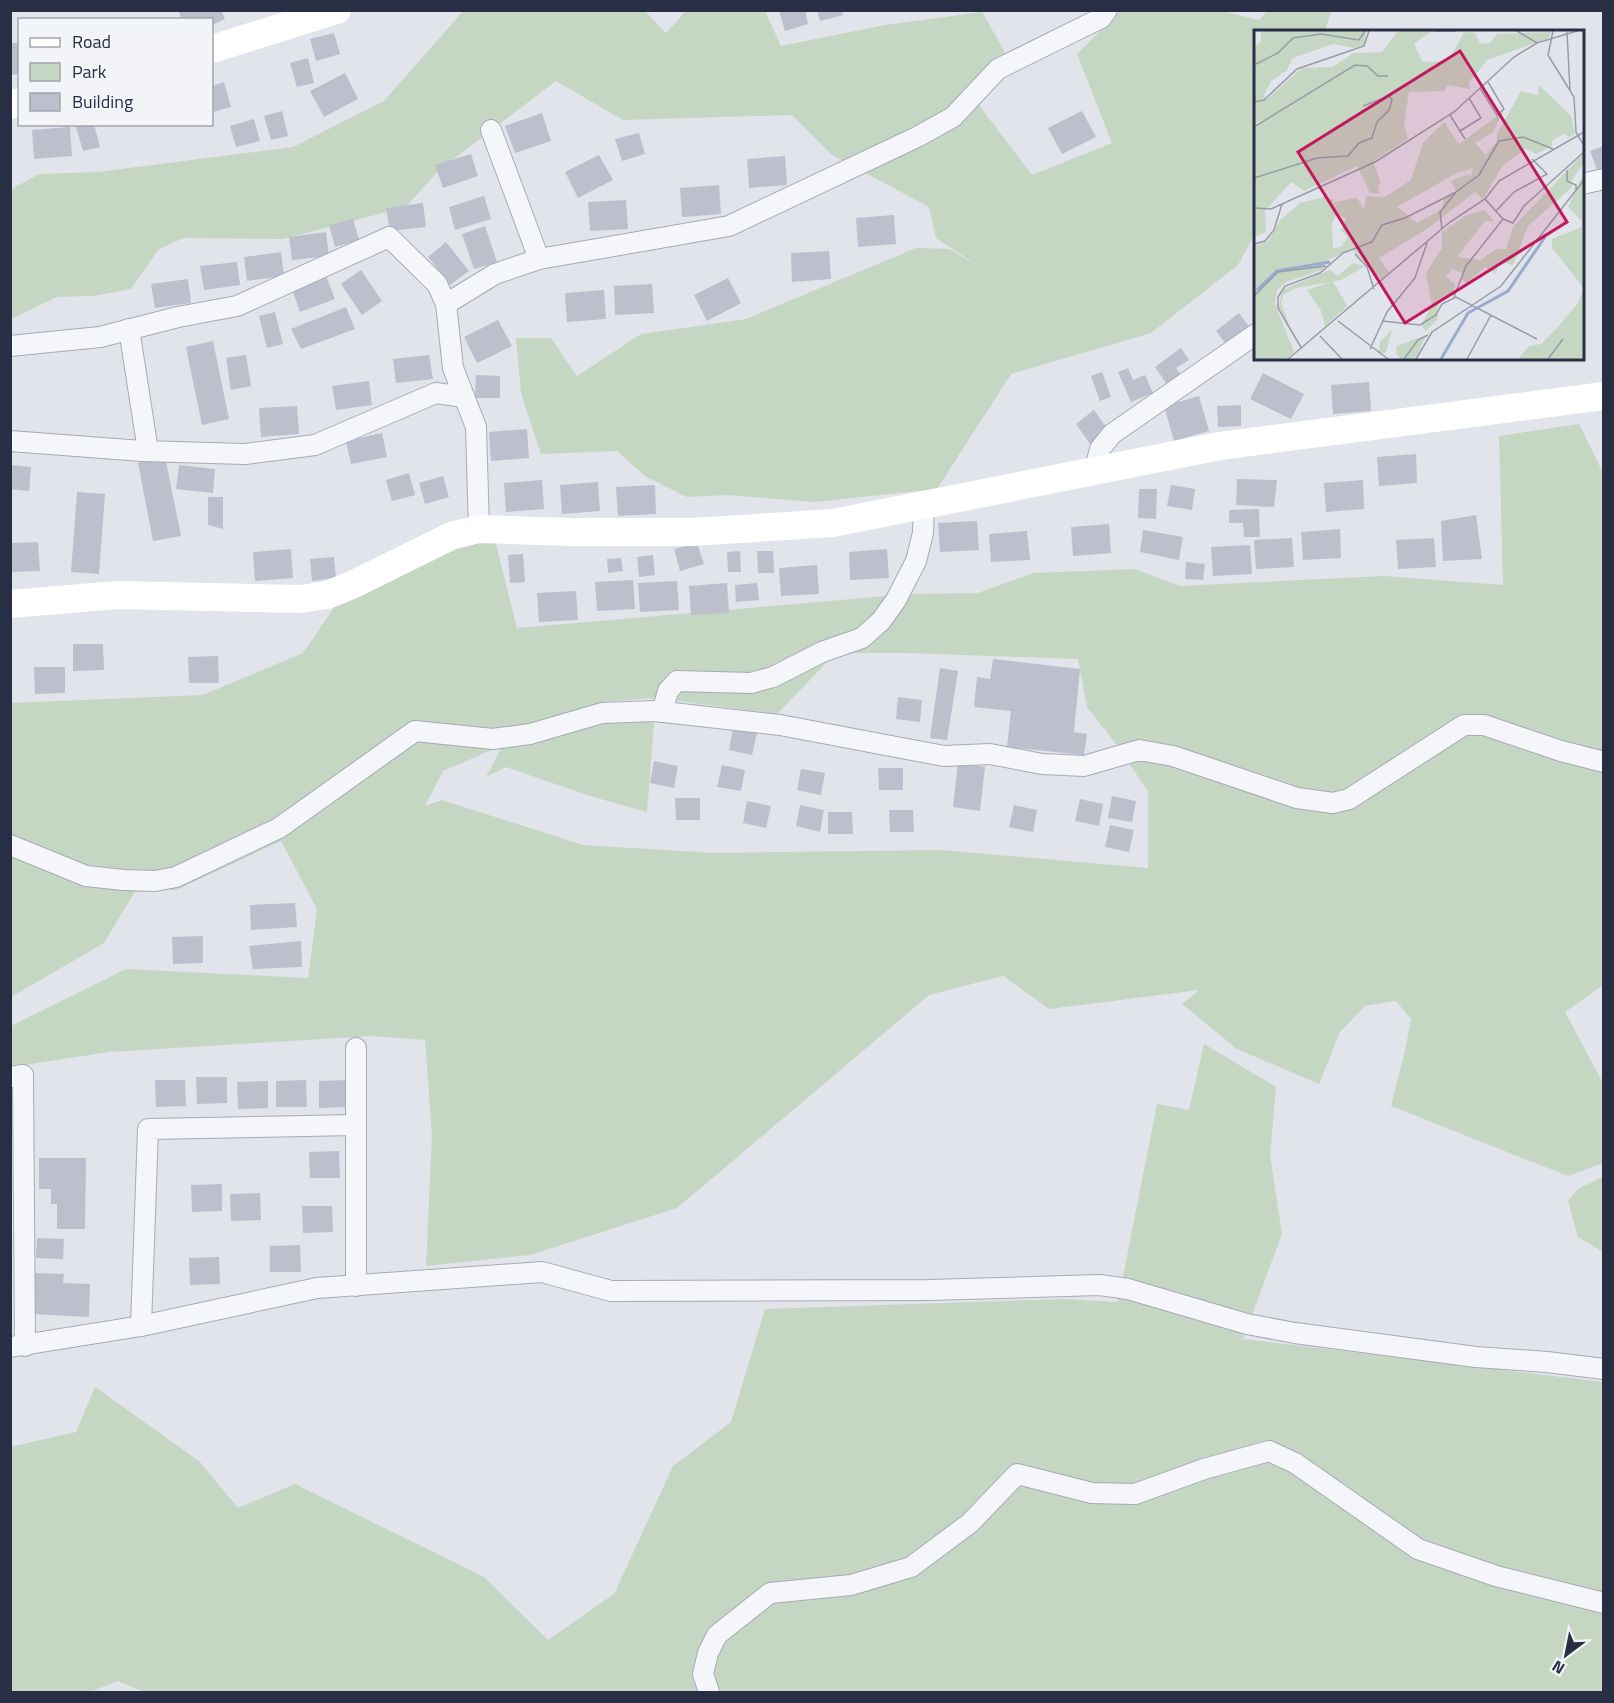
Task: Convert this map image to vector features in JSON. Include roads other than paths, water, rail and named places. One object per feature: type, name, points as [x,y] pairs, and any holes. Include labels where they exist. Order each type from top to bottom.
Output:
[{"type":"street","points":[[213,49],[337,10]]},
{"type":"street","points":[[446,304],[495,274],[539,260],[729,225],[917,137],[953,117],[998,69],[1101,18],[1107,10]]},
{"type":"street","points":[[491,130],[539,260]]},
{"type":"street","points":[[1584,184],[1604,179]]},
{"type":"street","points":[[10,346],[100,337],[237,306],[389,237],[436,284],[446,304],[453,368],[476,428],[479,529]]},
{"type":"street","points":[[129,330],[148,451]]},
{"type":"street","points":[[1094,472],[1100,449],[1112,435],[1254,335]]},
{"type":"street","points":[[10,441],[148,451],[245,454],[315,445],[436,393],[464,397]]},
{"type":"street","points":[[10,604],[117,595],[300,599],[327,595],[451,536],[479,529],[693,532],[833,523],[1220,446],[1604,396]]},
{"type":"street","points":[[662,712],[668,691],[677,681],[751,683],[773,677],[822,652],[862,638],[881,621],[896,600],[916,561],[923,533],[924,506]]},
{"type":"street","points":[[10,845],[86,876],[155,881],[176,877],[279,828],[416,731],[493,739],[530,734],[602,713],[662,712],[780,725],[944,756],[990,754],[1042,764],[1084,766],[1139,750],[1173,756],[1297,798],[1333,803],[1349,799],[1464,725],[1484,725],[1561,751],[1604,762]]},
{"type":"street","points":[[356,1048],[356,1286]]},
{"type":"street","points":[[10,1077],[23,1074],[18,1346],[141,1326],[317,1288],[542,1272],[611,1291],[929,1290],[1100,1285],[1128,1289],[1246,1324],[1295,1333],[1476,1358],[1547,1362],[1604,1369]]},
{"type":"street","points":[[141,1326],[148,1129],[356,1125]]},
{"type":"street","points":[[709,1692],[703,1674],[708,1653],[717,1635],[770,1593],[851,1585],[910,1568],[970,1523],[1017,1474],[1092,1493],[1135,1494],[1204,1468],[1269,1451],[1295,1464],[1418,1549],[1496,1576],[1604,1603]]}]
